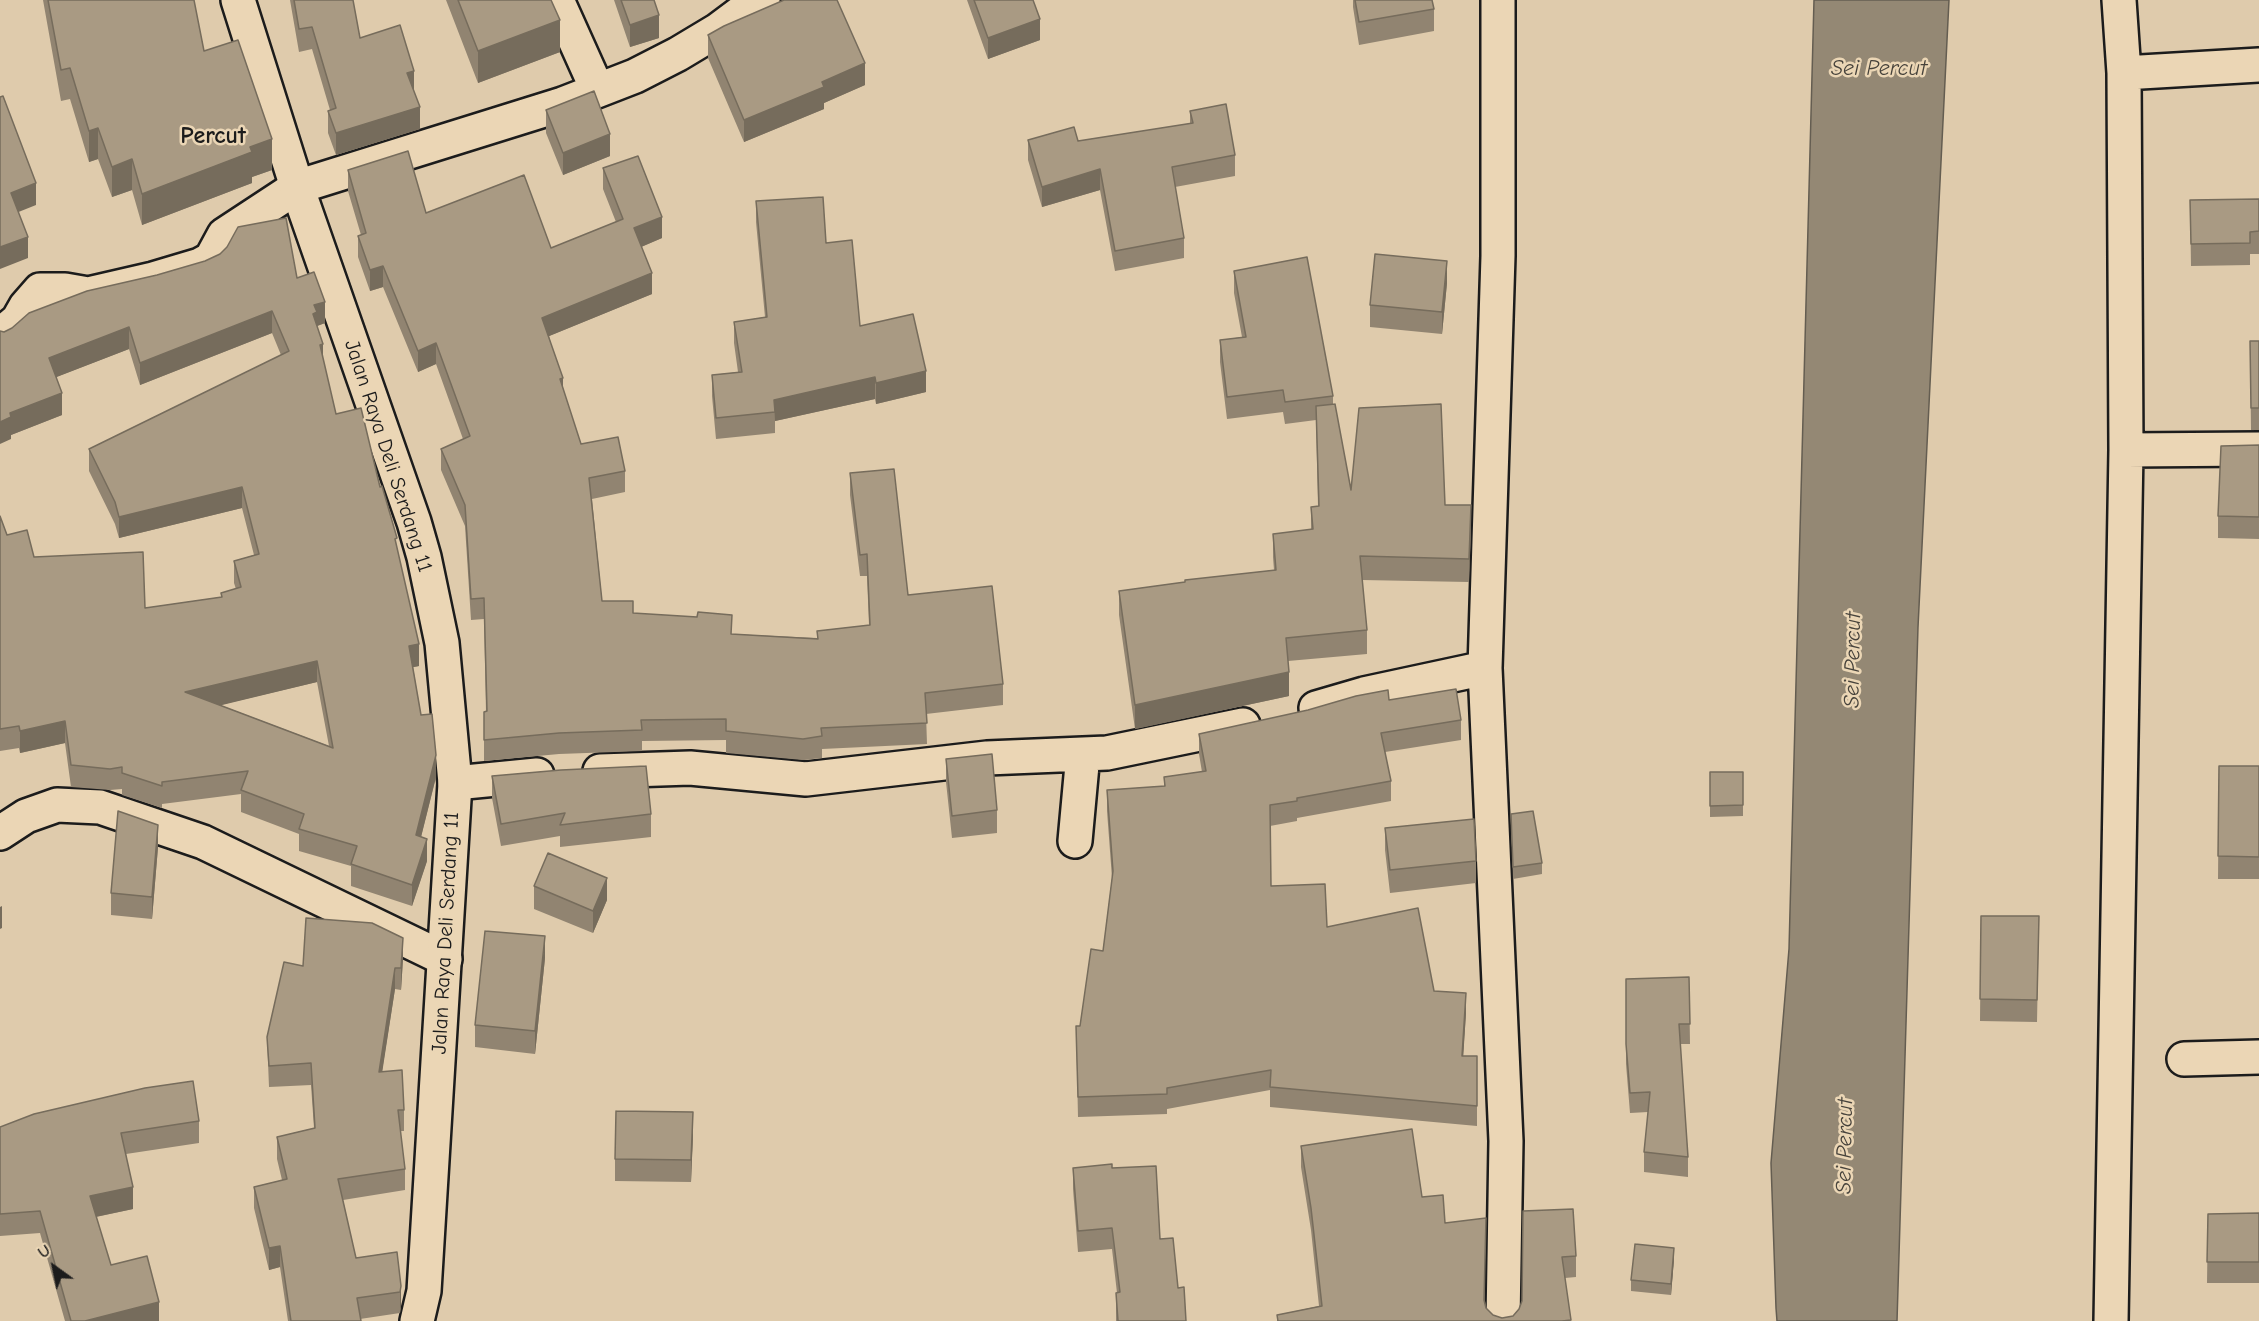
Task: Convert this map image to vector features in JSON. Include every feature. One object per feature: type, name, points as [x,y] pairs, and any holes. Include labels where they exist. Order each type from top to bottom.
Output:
[{"type":"street","name":"Jalan Raya Deli Serdang 11","points":[[238,0],[297,187],[424,557],[442,643],[455,783],[424,1292],[417,1321]]},
{"type":"street","points":[[557,0],[597,89]]},
{"type":"street","points":[[0,334],[6,332],[18,320],[26,306],[40,290],[65,290],[88,294],[200,265],[211,259],[224,235],[297,187],[562,104],[635,76],[678,54],[718,30],[754,3],[763,0]]},
{"type":"street","points":[[1498,0],[1498,256],[1485,668],[1506,1141],[1503,1321]]},
{"type":"street","points":[[2111,1321],[2126,450],[2124,73],[2119,0]]},
{"type":"street","points":[[2124,73],[2259,65]]},
{"type":"street","points":[[2126,450],[2259,449]]},
{"type":"street","points":[[455,783],[560,773],[690,768],[806,779],[987,758],[1107,753],[1277,718],[1364,694],[1485,668]]},
{"type":"street","points":[[1075,841],[1083,754]]},
{"type":"street","points":[[0,833],[27,816],[57,805],[100,807],[203,842],[445,958]]},
{"type":"street","points":[[2184,1059],[2259,1057]]},
{"type":"water","name":"Sei Percut","points":[[1814,0],[1949,0],[1918,627],[1897,1321],[1777,1321],[1776,1308],[1771,1163],[1789,949]]},
{"type":"building","points":[[48,0],[194,0],[204,51],[238,40],[272,139],[250,147],[252,152],[142,194],[132,159],[112,167],[98,128],[89,131],[70,68],[61,70]]},
{"type":"building","points":[[294,0],[353,0],[360,38],[400,25],[414,71],[407,73],[420,107],[336,133],[328,111],[336,108],[312,27],[299,29]]},
{"type":"building","points":[[458,0],[551,0],[560,20],[478,51]]},
{"type":"building","points":[[621,0],[654,0],[659,15],[630,25]]},
{"type":"building","points":[[784,0],[837,0],[865,63],[822,82],[824,87],[744,120],[708,35]]},
{"type":"building","points":[[974,0],[1033,0],[1040,19],[988,38]]},
{"type":"building","points":[[1355,0],[1432,0],[1434,9],[1359,22]]},
{"type":"building","points":[[594,91],[610,134],[563,153],[546,110]]},
{"type":"building","points":[[3,96],[36,183],[11,193],[28,237],[0,247],[0,97]]},
{"type":"building","points":[[1226,104],[1235,155],[1172,167],[1184,238],[1115,251],[1100,169],[1042,187],[1028,140],[1074,127],[1078,141],[1193,123],[1190,111]]},
{"type":"building","points":[[408,151],[426,213],[524,175],[551,248],[623,219],[603,168],[638,156],[662,217],[634,228],[652,273],[542,318],[563,378],[560,379],[581,444],[618,437],[625,471],[589,478],[602,601],[633,601],[633,613],[697,617],[698,612],[732,615],[731,634],[818,639],[817,631],[870,625],[867,554],[860,555],[850,473],[894,469],[908,595],[992,586],[1003,684],[925,693],[927,723],[821,728],[822,736],[803,739],[726,731],[726,719],[641,720],[642,730],[559,733],[484,740],[484,712],[487,711],[484,598],[471,599],[465,505],[441,449],[470,436],[436,343],[418,351],[383,266],[370,270],[358,236],[366,233],[348,170]]},
{"type":"building","points":[[823,197],[826,243],[852,240],[860,326],[913,314],[926,371],[876,383],[875,377],[774,400],[775,412],[716,418],[712,375],[742,372],[734,322],[767,317],[756,201]]},
{"type":"building","points":[[2259,199],[2259,231],[2250,232],[2250,243],[2191,244],[2190,200]]},
{"type":"building","points":[[286,218],[297,278],[314,272],[325,302],[314,305],[317,312],[313,314],[323,344],[320,345],[336,414],[361,408],[380,487],[382,486],[397,538],[395,539],[419,644],[409,646],[421,715],[432,714],[436,755],[416,835],[427,839],[412,885],[351,864],[357,846],[299,829],[304,814],[241,790],[248,771],[162,782],[162,786],[122,773],[122,767],[110,769],[71,765],[65,721],[20,731],[19,726],[0,729],[0,516],[7,535],[27,530],[34,557],[143,552],[145,608],[222,597],[221,593],[241,587],[234,561],[259,554],[242,487],[119,517],[115,502],[89,449],[289,351],[272,311],[140,363],[129,327],[49,358],[62,393],[10,413],[11,417],[0,422],[0,331],[4,332],[12,328],[29,313],[87,291],[205,261],[220,254],[227,247],[238,227]],"holes":[[[317,661],[333,748],[185,692]]]},
{"type":"building","points":[[1375,254],[1447,261],[1442,312],[1370,305]]},
{"type":"building","points":[[1307,257],[1333,396],[1285,402],[1283,390],[1227,397],[1220,340],[1246,337],[1234,271]]},
{"type":"building","points":[[2250,341],[2259,341],[2259,408],[2251,408]]},
{"type":"building","points":[[1335,404],[1351,490],[1359,408],[1441,404],[1445,505],[1471,505],[1469,559],[1360,556],[1367,630],[1286,638],[1289,672],[1135,705],[1119,591],[1185,582],[1185,580],[1276,570],[1273,534],[1313,529],[1311,507],[1319,506],[1316,406]]},
{"type":"building","points":[[2259,445],[2259,517],[2218,516],[2221,446]]},
{"type":"building","points":[[1456,689],[1461,720],[1381,733],[1391,781],[1270,805],[1271,886],[1325,884],[1327,927],[1418,908],[1434,991],[1466,993],[1462,1056],[1477,1056],[1477,1106],[1270,1087],[1271,1070],[1167,1088],[1167,1094],[1078,1097],[1076,1026],[1080,1026],[1091,949],[1103,951],[1113,871],[1107,790],[1165,786],[1164,777],[1206,771],[1199,734],[1388,690],[1389,700]]},
{"type":"building","points":[[992,754],[997,810],[952,816],[946,759]]},
{"type":"building","points":[[646,766],[651,814],[560,825],[565,813],[501,824],[492,776]]},
{"type":"building","points":[[2219,766],[2259,766],[2259,857],[2218,856]]},
{"type":"building","points":[[1710,772],[1743,772],[1743,805],[1710,806]]},
{"type":"building","points":[[118,811],[158,825],[152,897],[111,893]]},
{"type":"building","points":[[1533,811],[1542,863],[1513,867],[1511,814]]},
{"type":"building","points":[[1474,819],[1476,861],[1390,870],[1385,828]]},
{"type":"building","points":[[548,853],[607,878],[593,911],[534,886]]},
{"type":"building","points":[[1981,916],[2039,916],[2037,1000],[1980,999]]},
{"type":"building","points":[[306,918],[372,923],[403,938],[401,968],[395,968],[379,1072],[402,1070],[404,1110],[398,1110],[405,1169],[338,1179],[356,1258],[397,1252],[400,1292],[357,1298],[361,1321],[291,1321],[280,1246],[269,1248],[254,1187],[287,1179],[277,1137],[315,1128],[311,1063],[269,1066],[267,1037],[284,962],[303,966]]},
{"type":"building","points":[[485,931],[545,936],[535,1031],[475,1025]]},
{"type":"building","points":[[1689,977],[1690,1024],[1679,1024],[1688,1157],[1644,1152],[1650,1092],[1630,1093],[1626,1044],[1626,979]]},
{"type":"building","points":[[193,1081],[199,1121],[121,1133],[133,1187],[90,1196],[111,1265],[147,1256],[159,1302],[85,1321],[71,1321],[40,1211],[0,1214],[0,1127],[34,1114],[145,1088]]},
{"type":"building","points":[[616,1111],[693,1112],[691,1160],[615,1159]]},
{"type":"building","points":[[1412,1129],[1422,1197],[1443,1195],[1445,1223],[1486,1218],[1484,1300],[1486,1308],[1493,1315],[1502,1318],[1513,1316],[1522,1301],[1523,1211],[1573,1209],[1576,1256],[1562,1257],[1571,1320],[1278,1321],[1277,1315],[1322,1306],[1311,1208],[1301,1146]]},
{"type":"building","points":[[1112,1164],[1112,1168],[1156,1166],[1160,1239],[1173,1238],[1178,1288],[1184,1287],[1186,1321],[1118,1321],[1116,1293],[1120,1292],[1112,1228],[1078,1231],[1073,1168]]},
{"type":"building","points":[[2259,1213],[2259,1262],[2207,1262],[2208,1214]]},
{"type":"building","points":[[1635,1244],[1674,1248],[1671,1284],[1631,1280]]},
{"type":"district","name":"Percut","points":[[213,136]]}]
